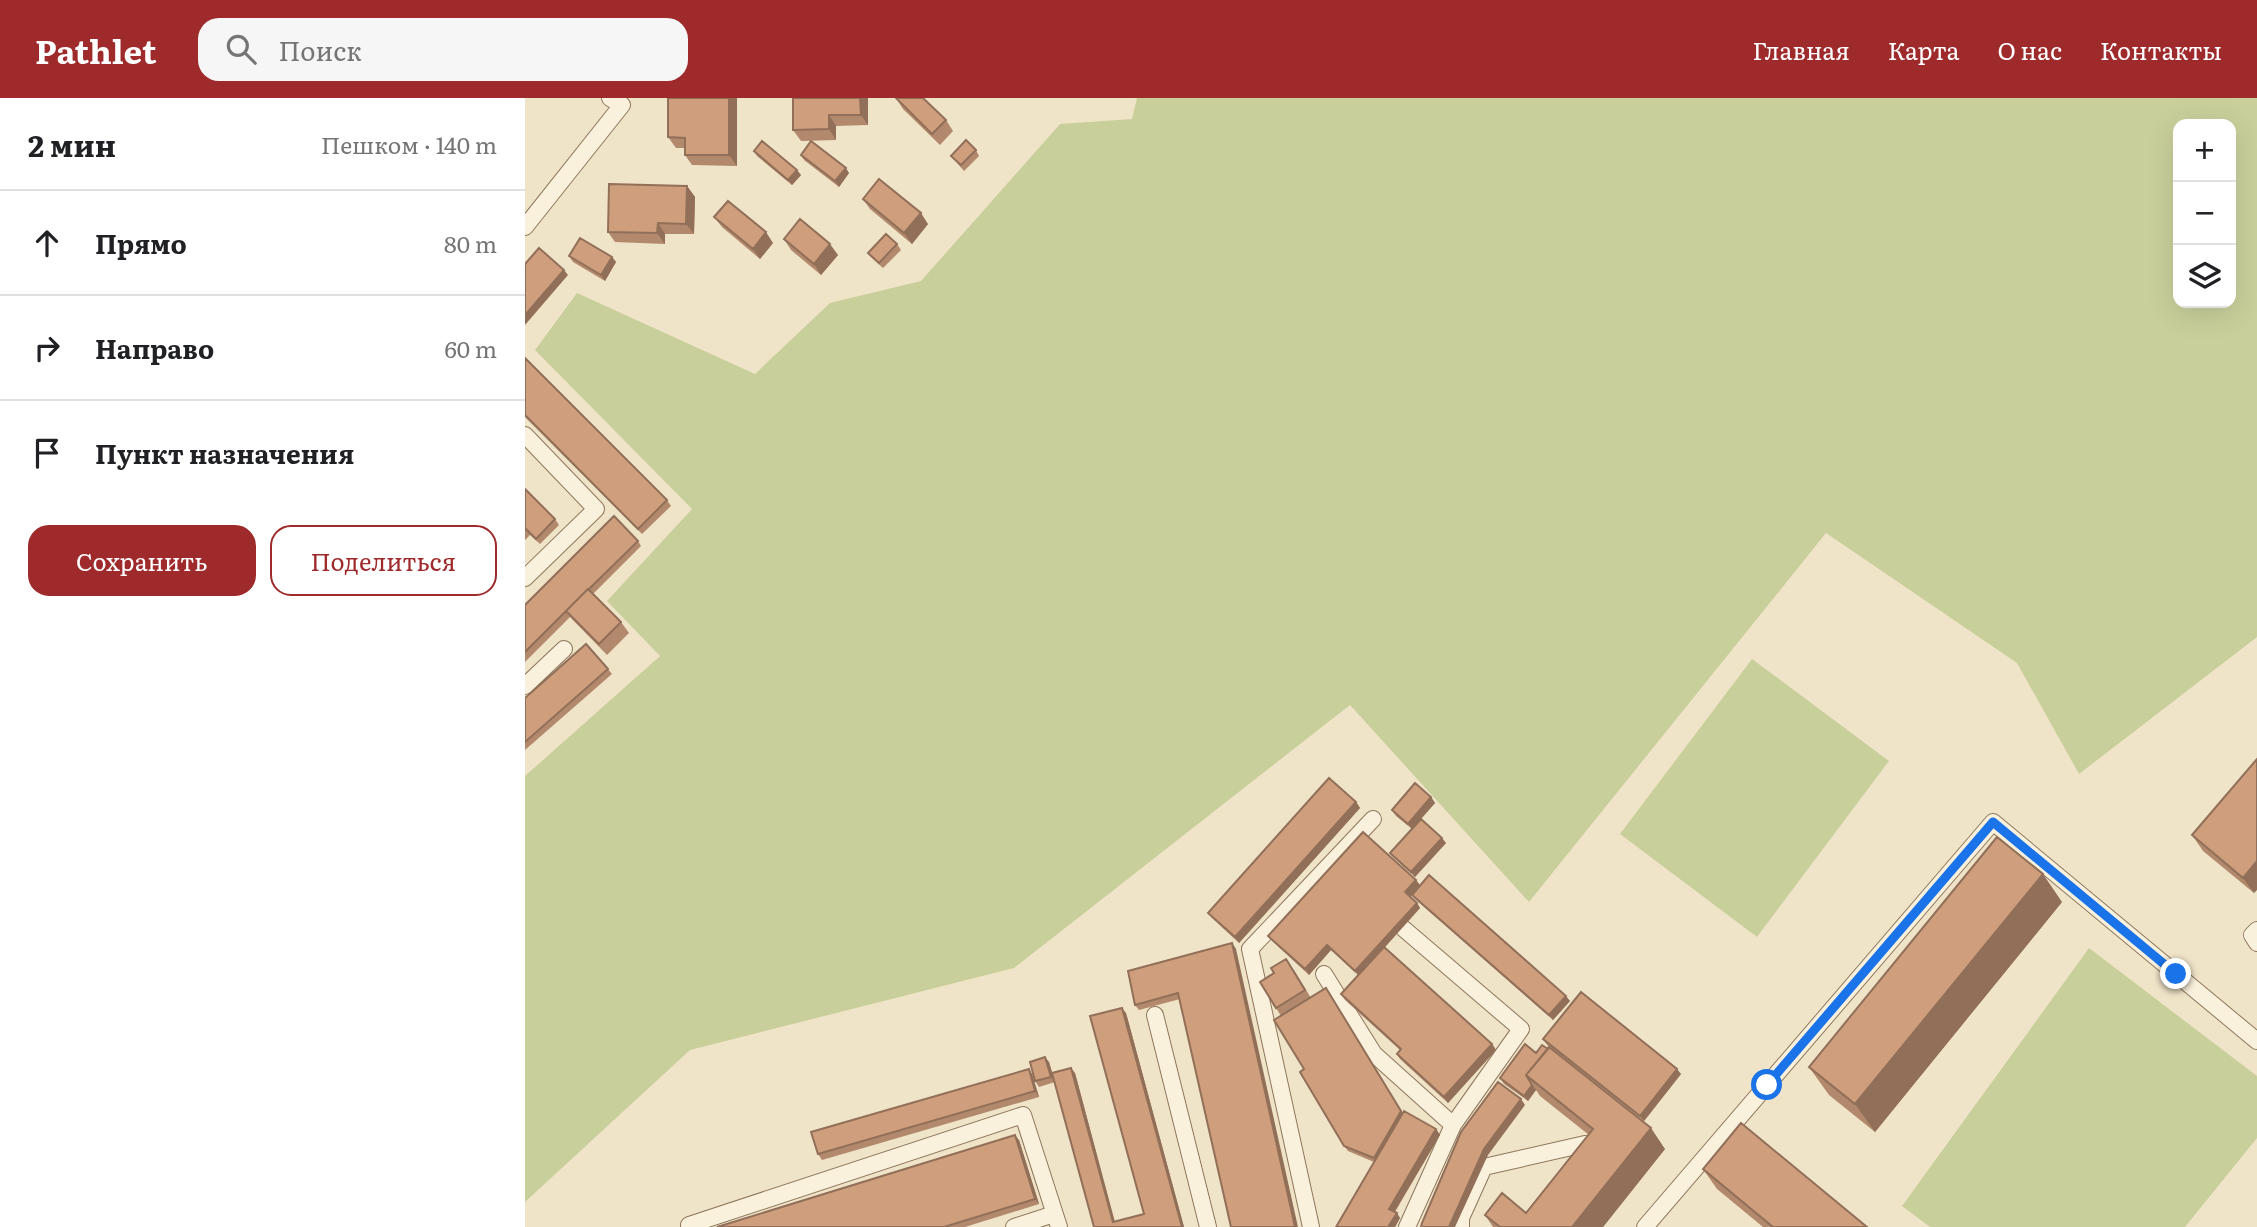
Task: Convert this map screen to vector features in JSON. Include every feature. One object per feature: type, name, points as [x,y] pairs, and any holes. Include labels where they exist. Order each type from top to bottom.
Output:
[{"type":"lane","points":[[525,227],[622,105],[610,98]]},
{"type":"lane","points":[[525,435],[596,509],[525,578]]},
{"type":"lane","points":[[525,686],[563,649]]},
{"type":"lane","points":[[1311,1227],[1250,949],[1373,819]]},
{"type":"lane","points":[[1645,1227],[1993,822],[2257,1041]]},
{"type":"lane","points":[[1404,929],[1521,1030],[1453,1125],[1406,1227]]},
{"type":"lane","points":[[2257,930],[2252,935],[2257,943]]},
{"type":"lane","points":[[1324,974],[1374,1054],[1453,1125]]},
{"type":"lane","points":[[1155,1015],[1208,1227]]},
{"type":"lane","points":[[689,1225],[1023,1115],[1056,1220],[1014,1227]]},
{"type":"lane","points":[[1461,1227],[1461,1218],[1484,1167],[1585,1144]]},
{"type":"green space","points":[[1137,98],[2257,98],[2257,637],[2079,774],[2017,663],[1826,533],[1529,902],[1350,705],[1014,968],[690,1050],[525,1202],[525,776],[660,656],[607,601],[692,509],[535,350],[577,293],[755,374],[830,303],[921,281],[1060,124],[1132,119]]},
{"type":"green space","points":[[1752,659],[1889,761],[1757,937],[1620,834]]},
{"type":"green space","points":[[2089,948],[2257,1076],[2257,1138],[2185,1227],[1930,1227],[1902,1206]]},
{"type":"building","points":[[668,98],[729,98],[729,155],[685,155],[685,138],[668,137]]},
{"type":"building","points":[[793,98],[860,98],[861,115],[829,115],[829,129],[793,130]]},
{"type":"building","points":[[896,98],[923,98],[946,120],[932,134]]},
{"type":"building","points":[[966,140],[976,150],[961,165],[951,156]]},
{"type":"building","points":[[762,141],[797,170],[788,180],[754,151]]},
{"type":"building","points":[[811,141],[846,168],[835,181],[801,155]]},
{"type":"building","points":[[879,179],[921,213],[904,233],[863,199]]},
{"type":"building","points":[[609,184],[687,186],[686,224],[658,223],[657,233],[608,232]]},
{"type":"building","points":[[728,201],[766,232],[753,249],[714,217]]},
{"type":"building","points":[[800,219],[830,244],[814,264],[784,239]]},
{"type":"building","points":[[886,234],[897,244],[879,263],[868,253]]},
{"type":"building","points":[[580,238],[612,257],[601,275],[569,256]]},
{"type":"building","points":[[539,248],[564,270],[525,315],[525,264]]},
{"type":"building","points":[[525,358],[667,500],[638,529],[525,415]]},
{"type":"building","points":[[525,489],[555,519],[536,539],[526,529],[525,531]]},
{"type":"building","points":[[614,516],[638,541],[525,652],[525,605]]},
{"type":"building","points":[[588,589],[621,622],[599,644],[566,611]]},
{"type":"building","points":[[586,644],[608,669],[525,742],[525,698]]},
{"type":"building","points":[[2257,759],[2257,861],[2243,878],[2192,835]]},
{"type":"building","points":[[1329,778],[1356,802],[1235,937],[1208,913]]},
{"type":"building","points":[[1415,783],[1431,797],[1408,824],[1392,810]]},
{"type":"building","points":[[1421,819],[1442,838],[1411,872],[1390,853]]},
{"type":"building","points":[[1363,832],[1416,880],[1405,892],[1417,903],[1355,971],[1327,945],[1305,969],[1268,936]]},
{"type":"building","points":[[1997,837],[2043,874],[1855,1104],[1809,1067]]},
{"type":"building","points":[[1429,875],[1566,996],[1549,1015],[1412,895]]},
{"type":"building","points":[[1232,943],[1295,1227],[1231,1227],[1178,993],[1135,1005],[1128,971]]},
{"type":"building","points":[[1384,947],[1492,1044],[1444,1097],[1397,1054],[1401,1049],[1341,994]]},
{"type":"building","points":[[1286,959],[1305,990],[1276,1008],[1260,982],[1274,973],[1271,968]]},
{"type":"building","points":[[1326,988],[1401,1111],[1374,1158],[1344,1146],[1300,1072],[1304,1069],[1274,1020]]},
{"type":"building","points":[[1581,992],[1677,1069],[1640,1116],[1543,1039]]},
{"type":"building","points":[[1122,1008],[1182,1227],[1094,1227],[1052,1073],[1071,1068],[1113,1222],[1144,1214],[1090,1016]]},
{"type":"building","points":[[1525,1044],[1536,1053],[1542,1045],[1548,1049],[1526,1075],[1532,1085],[1524,1096],[1500,1078]]},
{"type":"building","points":[[1549,1047],[1651,1128],[1572,1227],[1500,1227],[1485,1215],[1502,1193],[1526,1213],[1593,1129],[1526,1075]]},
{"type":"building","points":[[1045,1057],[1051,1077],[1035,1081],[1030,1062]]},
{"type":"building","points":[[1029,1069],[1035,1091],[818,1154],[811,1132]]},
{"type":"building","points":[[1498,1082],[1521,1099],[1484,1149],[1449,1227],[1421,1227],[1461,1132]]},
{"type":"building","points":[[1404,1111],[1436,1129],[1389,1209],[1397,1213],[1388,1227],[1336,1227]]},
{"type":"building","points":[[1741,1123],[1867,1227],[1773,1227],[1703,1169]]},
{"type":"building","points":[[1015,1135],[1035,1199],[944,1227],[717,1227]]},
{"type":"route","points":[[1767,1085],[1993,822],[2176,974]]}]
